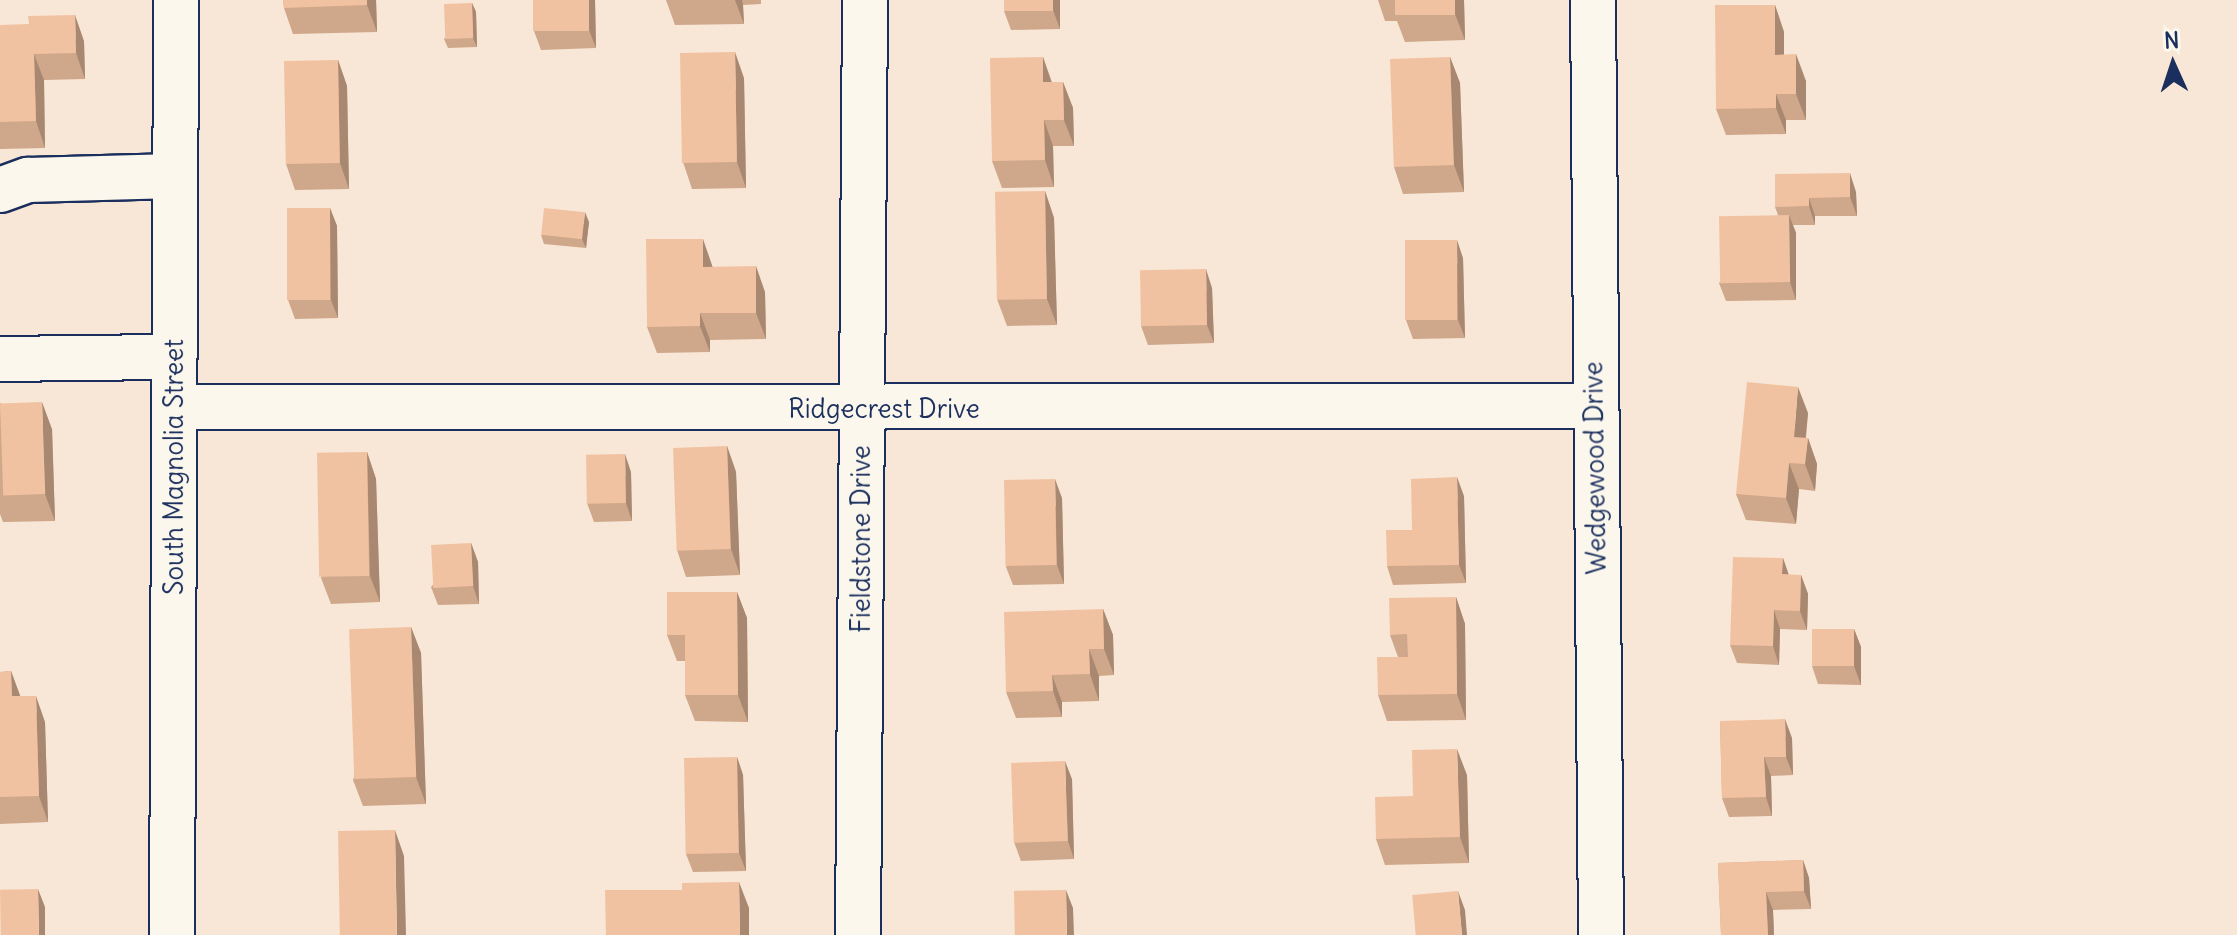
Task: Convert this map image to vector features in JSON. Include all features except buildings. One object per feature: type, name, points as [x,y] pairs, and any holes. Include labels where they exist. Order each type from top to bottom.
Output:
[{"type":"street","name":"South Magnolia Street","points":[[172,935],[176,0]]},
{"type":"street","name":"Fieldstone Drive","points":[[858,935],[865,0]]},
{"type":"street","name":"Wedgewood Drive","points":[[1593,0],[1593,406],[1601,935]]},
{"type":"street","points":[[0,190],[28,180],[175,176]]},
{"type":"street","points":[[0,359],[174,357]]},
{"type":"street","name":"Ridgecrest Drive","points":[[174,407],[862,410],[1593,406]]}]
